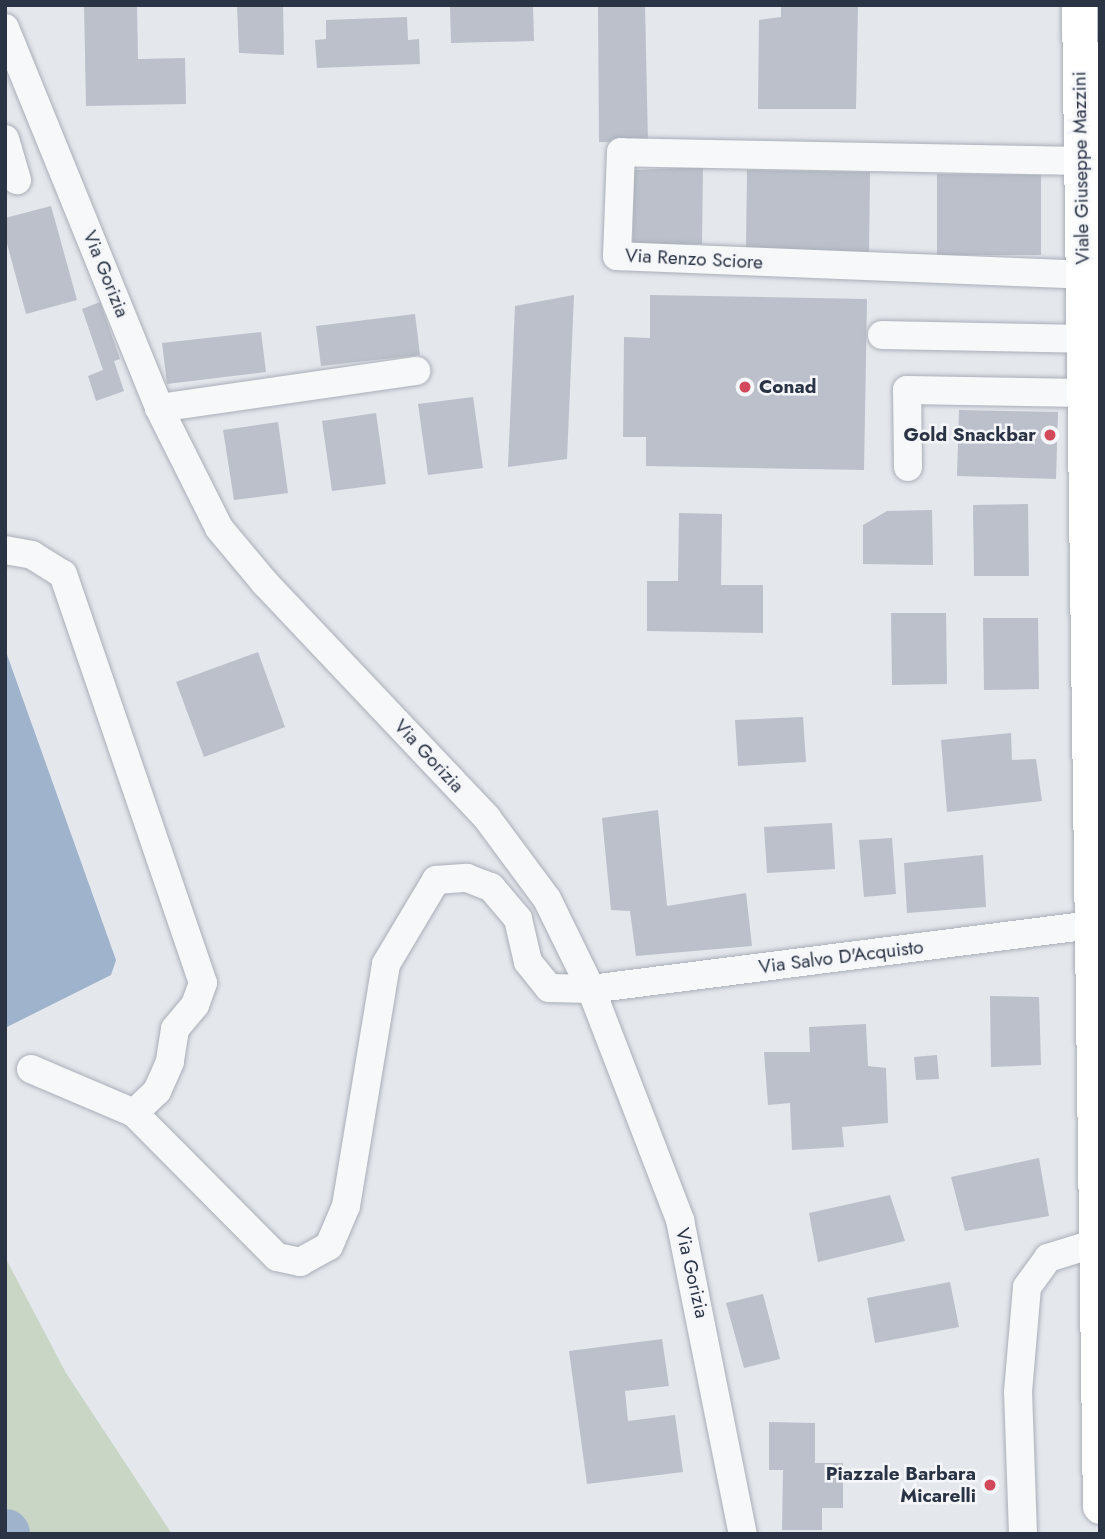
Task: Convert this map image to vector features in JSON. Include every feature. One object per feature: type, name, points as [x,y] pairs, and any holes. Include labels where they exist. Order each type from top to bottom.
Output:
[{"type":"main road","name":"Viale Giuseppe Mazzini","points":[[1079,5],[1084,393],[1093,557],[1091,925],[1100,1506]]},
{"type":"street","name":"Via Gorizia","points":[[5,28],[159,408],[203,500],[232,545],[519,856],[547,899],[591,989],[680,1220],[743,1534]]},
{"type":"street","points":[[5,139],[17,180]]},
{"type":"street","name":"Via Renzo Sciore","points":[[1081,161],[621,152],[617,256],[1083,275]]},
{"type":"street","points":[[882,335],[1083,339]]},
{"type":"street","points":[[159,408],[416,371]]},
{"type":"street","points":[[908,467],[907,390],[1084,393]]},
{"type":"street","points":[[5,550],[32,555],[63,574],[203,983],[195,1005],[175,1029],[170,1062],[158,1091],[134,1113],[32,1069]]},
{"type":"street","name":"Via Salvo D'Acquisto","points":[[134,1113],[276,1257],[300,1262],[329,1246],[346,1206],[387,964],[436,880],[467,878],[491,887],[517,919],[528,962],[550,988],[591,989],[1091,925]]},
{"type":"street","points":[[1023,1534],[1018,1392],[1027,1287],[1048,1258],[1096,1243]]},
{"type":"green space","points":[[5,1257],[66,1373],[172,1534],[5,1534]]},
{"type":"water","points":[[5,649],[116,960],[111,975],[5,1028]]},
{"type":"building","points":[[84,5],[137,5],[138,59],[185,58],[186,104],[86,106]]},
{"type":"building","points":[[237,5],[283,5],[284,55],[239,53]]},
{"type":"building","points":[[450,5],[533,5],[534,41],[451,43]]},
{"type":"building","points":[[598,5],[645,5],[648,143],[599,142]]},
{"type":"building","points":[[781,5],[858,5],[856,109],[758,109],[759,20],[781,17]]},
{"type":"building","points":[[407,17],[408,40],[419,39],[420,64],[317,68],[315,40],[326,39],[326,20]]},
{"type":"building","points":[[703,167],[702,244],[633,246],[634,170]]},
{"type":"building","points":[[747,170],[870,172],[869,254],[746,250]]},
{"type":"building","points":[[937,174],[1041,175],[1041,255],[937,255]]},
{"type":"building","points":[[51,206],[77,300],[26,314],[5,236],[5,218]]},
{"type":"building","points":[[574,295],[567,459],[508,467],[515,306]]},
{"type":"building","name":"Conad","points":[[650,295],[867,299],[864,470],[646,466],[646,437],[623,437],[624,337],[650,338]]},
{"type":"building","points":[[100,302],[120,359],[114,361],[124,391],[96,401],[88,376],[103,370],[82,309]]},
{"type":"building","points":[[415,314],[420,355],[321,366],[316,326]]},
{"type":"building","points":[[261,332],[266,372],[167,384],[162,343]]},
{"type":"building","points":[[473,397],[483,468],[428,475],[418,404]]},
{"type":"building","points":[[959,410],[1058,412],[1056,479],[957,476]]},
{"type":"building","points":[[376,413],[386,484],[332,491],[322,421]]},
{"type":"building","points":[[278,422],[288,493],[234,500],[223,430]]},
{"type":"building","points":[[1028,504],[1029,576],[974,576],[973,505]]},
{"type":"building","points":[[932,510],[933,565],[863,564],[863,525],[887,511]]},
{"type":"building","points":[[679,513],[722,514],[721,585],[763,585],[763,633],[647,631],[647,581],[678,581]]},
{"type":"building","points":[[891,613],[946,613],[947,684],[892,685]]},
{"type":"building","points":[[983,618],[1038,618],[1039,689],[984,690]]},
{"type":"building","points":[[258,652],[285,727],[204,757],[176,682]]},
{"type":"building","points":[[803,717],[806,762],[738,766],[735,720]]},
{"type":"building","points":[[1011,733],[1012,760],[1036,759],[1042,801],[947,812],[941,740]]},
{"type":"building","points":[[658,810],[667,906],[746,893],[752,946],[636,956],[630,911],[611,910],[602,818]]},
{"type":"building","points":[[832,823],[835,869],[767,873],[764,827]]},
{"type":"building","points":[[892,838],[896,894],[864,897],[859,840]]},
{"type":"building","points":[[983,855],[986,907],[907,913],[904,863]]},
{"type":"building","points":[[990,996],[1039,997],[1041,1065],[991,1067]]},
{"type":"building","points":[[866,1024],[868,1066],[886,1068],[888,1123],[842,1127],[844,1147],[792,1150],[790,1103],[768,1105],[764,1052],[810,1052],[809,1027]]},
{"type":"building","points":[[937,1055],[939,1079],[916,1080],[914,1057]]},
{"type":"building","points":[[1039,1158],[1049,1216],[965,1231],[951,1177]]},
{"type":"building","points":[[890,1195],[905,1241],[818,1262],[809,1213]]},
{"type":"building","points":[[950,1282],[959,1327],[875,1343],[867,1298]]},
{"type":"building","points":[[763,1294],[780,1359],[744,1368],[726,1303]]},
{"type":"building","points":[[662,1339],[669,1386],[625,1391],[628,1421],[675,1415],[683,1472],[587,1484],[569,1351]]},
{"type":"building","points":[[769,1422],[815,1423],[815,1463],[843,1463],[843,1508],[822,1508],[822,1530],[782,1530],[783,1470],[769,1470]]},
{"type":"place","name":"Conad","points":[[745,387]]},
{"type":"place","name":"Gold Snackbar","points":[[1050,435]]},
{"type":"place","name":"Piazzale Barbara Micarelli","points":[[990,1485]]}]
